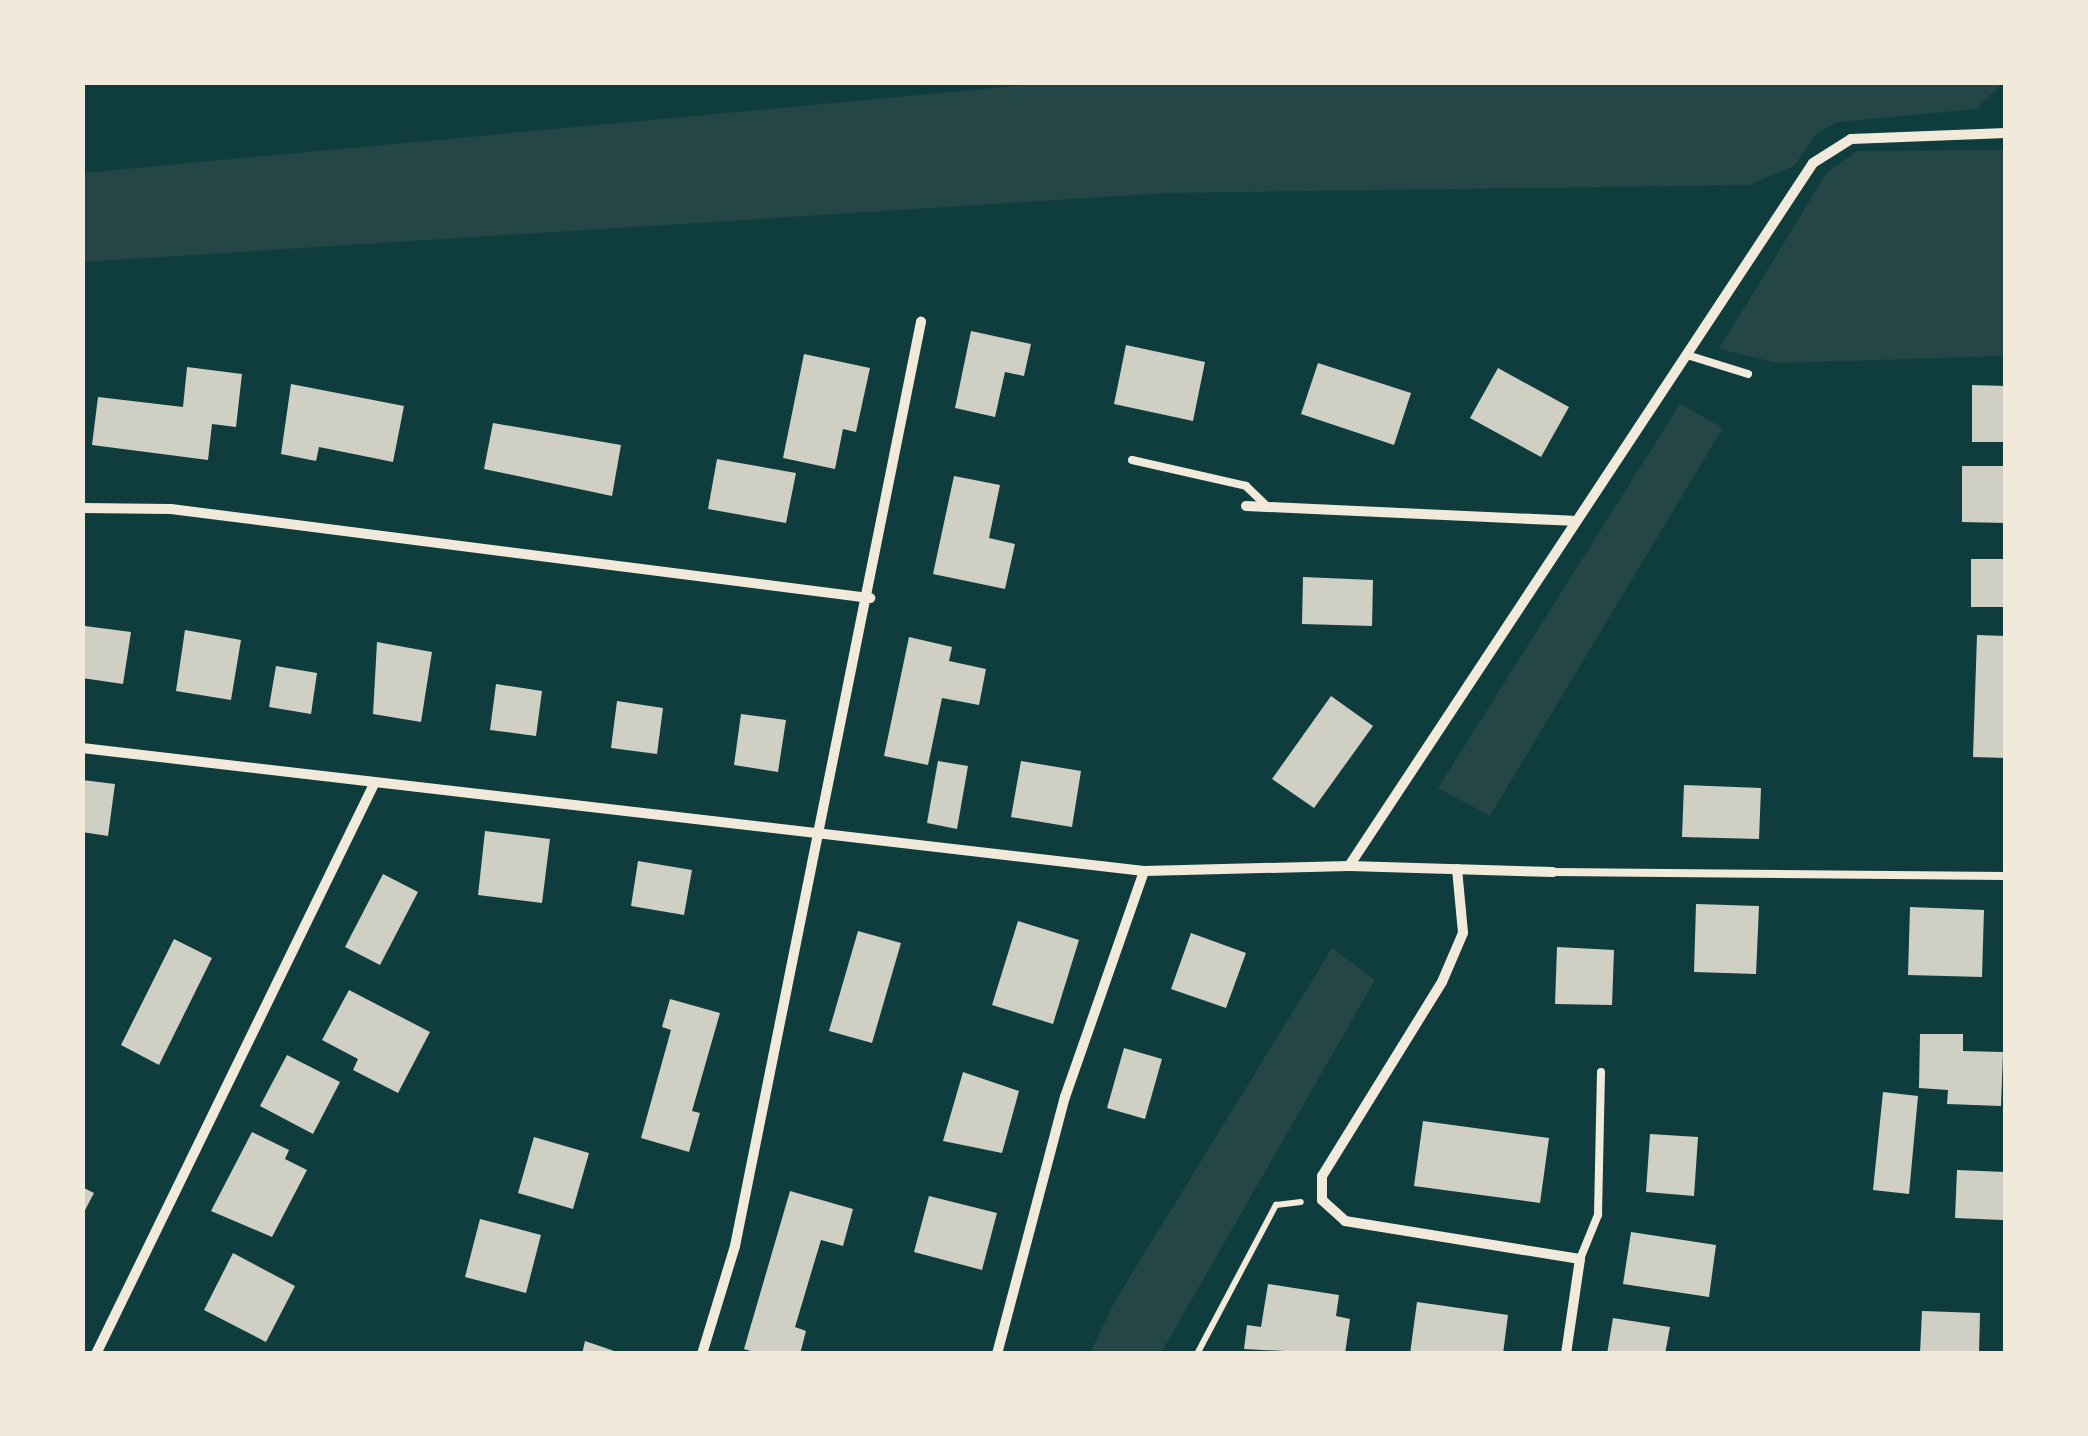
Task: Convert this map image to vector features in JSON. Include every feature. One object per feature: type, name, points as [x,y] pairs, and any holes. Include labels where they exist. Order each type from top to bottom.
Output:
[{"type":"street","points":[[1349,866],[1573,521],[1813,163],[1851,140],[2006,133]]},
{"type":"street","points":[[702,1354],[735,1246],[870,598],[921,322]]},
{"type":"street","points":[[1246,506],[1573,521]]},
{"type":"street","points":[[82,508],[171,509],[870,598]]},
{"type":"street","points":[[82,748],[1144,871],[1349,866],[1553,872]]},
{"type":"street","points":[[96,1354],[374,784]]},
{"type":"street","points":[[1457,869],[1463,932],[1442,982],[1322,1176],[1322,1200],[1345,1222],[1580,1259],[1566,1354]]},
{"type":"street","points":[[997,1354],[1064,1097],[1144,871]]},
{"type":"lane","points":[[1687,355],[1748,374]]},
{"type":"lane","points":[[1132,460],[1246,486],[1268,507]]},
{"type":"lane","points":[[1553,872],[2006,876]]},
{"type":"lane","points":[[1580,1259],[1598,1214],[1601,1072]]},
{"type":"path","points":[[1196,1354],[1276,1205],[1322,1200]]},
{"type":"shaded area","points":[[1059,82],[2003,83],[1976,109],[1838,122],[1818,132],[1794,166],[1749,185],[1167,193],[83,262],[83,173]]},
{"type":"shaded area","points":[[2005,150],[2005,356],[1777,363],[1719,349],[1826,174],[1857,151]]},
{"type":"shaded area","points":[[1680,404],[1723,428],[1490,816],[1438,788]]},
{"type":"shaded area","points":[[1332,948],[1375,980],[1161,1353],[1090,1353],[1115,1301]]},
{"type":"building","points":[[971,331],[1031,344],[1024,376],[1005,372],[995,417],[955,408]]},
{"type":"building","points":[[1126,345],[1205,362],[1193,421],[1114,404]]},
{"type":"building","points":[[804,354],[870,368],[856,432],[843,429],[835,469],[783,458]]},
{"type":"building","points":[[1318,363],[1411,393],[1394,445],[1301,414]]},
{"type":"building","points":[[187,367],[242,374],[236,427],[212,424],[208,460],[92,445],[98,397],[183,407]]},
{"type":"building","points":[[1498,368],[1569,407],[1541,457],[1470,418]]},
{"type":"building","points":[[291,384],[404,406],[393,462],[319,447],[316,461],[281,454]]},
{"type":"building","points":[[1972,385],[2006,386],[2006,442],[1972,442]]},
{"type":"building","points":[[493,423],[621,445],[612,496],[484,469]]},
{"type":"building","points":[[717,459],[796,473],[786,523],[708,509]]},
{"type":"building","points":[[1962,466],[2006,466],[2006,523],[1962,522]]},
{"type":"building","points":[[954,476],[1000,485],[989,538],[1015,544],[1005,589],[933,574]]},
{"type":"building","points":[[1971,559],[2006,559],[2006,607],[1971,607]]},
{"type":"building","points":[[1303,577],[1373,580],[1372,626],[1302,624]]},
{"type":"building","points":[[85,626],[131,632],[123,684],[82,678]]},
{"type":"building","points":[[185,630],[241,640],[231,700],[176,691]]},
{"type":"building","points":[[1977,635],[2006,636],[2006,758],[1973,757]]},
{"type":"building","points":[[909,637],[952,647],[949,661],[986,669],[979,705],[942,698],[928,765],[884,756]]},
{"type":"building","points":[[377,642],[432,652],[421,722],[373,714]]},
{"type":"building","points":[[276,666],[317,673],[311,714],[269,707]]},
{"type":"building","points":[[496,684],[542,691],[536,736],[490,730]]},
{"type":"building","points":[[1331,696],[1373,726],[1314,808],[1272,779]]},
{"type":"building","points":[[617,701],[663,708],[657,754],[611,748]]},
{"type":"building","points":[[741,714],[786,720],[778,772],[734,765]]},
{"type":"building","points":[[938,761],[968,766],[957,829],[927,823]]},
{"type":"building","points":[[1021,761],[1081,771],[1072,827],[1011,817]]},
{"type":"building","points":[[82,780],[115,784],[108,836],[82,832]]},
{"type":"building","points":[[1684,785],[1761,788],[1759,839],[1682,837]]},
{"type":"building","points":[[485,831],[550,839],[542,903],[478,895]]},
{"type":"building","points":[[638,861],[692,870],[684,915],[631,906]]},
{"type":"building","points":[[383,874],[418,892],[380,965],[345,947]]},
{"type":"building","points":[[1696,904],[1759,906],[1756,974],[1694,972]]},
{"type":"building","points":[[1910,907],[1984,910],[1982,977],[1908,975]]},
{"type":"building","points":[[1018,921],[1079,940],[1053,1024],[992,1005]]},
{"type":"building","points":[[858,931],[901,943],[872,1043],[829,1031]]},
{"type":"building","points":[[1191,933],[1246,953],[1226,1008],[1171,989]]},
{"type":"building","points":[[174,939],[212,958],[159,1065],[121,1045]]},
{"type":"building","points":[[1557,947],[1614,950],[1612,1005],[1555,1004]]},
{"type":"building","points":[[349,990],[430,1032],[398,1093],[353,1070],[358,1059],[322,1040]]},
{"type":"building","points":[[670,999],[720,1013],[692,1111],[700,1113],[689,1152],[641,1138],[671,1030],[662,1027]]},
{"type":"building","points":[[1920,1034],[1963,1034],[1963,1051],[2003,1052],[2001,1106],[1947,1104],[1948,1090],[1919,1088]]},
{"type":"building","points":[[1124,1048],[1162,1059],[1145,1119],[1107,1108]]},
{"type":"building","points":[[287,1055],[340,1082],[313,1134],[260,1106]]},
{"type":"building","points":[[963,1072],[1019,1091],[1002,1153],[943,1141]]},
{"type":"building","points":[[1883,1092],[1918,1096],[1909,1194],[1873,1190]]},
{"type":"building","points":[[1423,1121],[1549,1138],[1540,1203],[1414,1186]]},
{"type":"building","points":[[252,1132],[289,1150],[285,1159],[307,1170],[272,1237],[211,1211]]},
{"type":"building","points":[[1650,1134],[1698,1137],[1694,1196],[1646,1192]]},
{"type":"building","points":[[534,1137],[589,1153],[573,1209],[518,1193]]},
{"type":"building","points":[[1957,1170],[2005,1172],[2003,1220],[1955,1218]]},
{"type":"building","points":[[82,1187],[94,1193],[82,1216]]},
{"type":"building","points":[[790,1191],[853,1209],[843,1246],[821,1240],[795,1327],[806,1331],[800,1354],[761,1354],[744,1349]]},
{"type":"building","points":[[929,1196],[997,1213],[982,1270],[914,1252]]},
{"type":"building","points":[[480,1219],[541,1235],[526,1293],[465,1277]]},
{"type":"building","points":[[1631,1232],[1716,1245],[1709,1297],[1623,1284]]},
{"type":"building","points":[[233,1253],[295,1286],[266,1342],[204,1310]]},
{"type":"building","points":[[1268,1284],[1339,1295],[1336,1316],[1350,1319],[1345,1354],[1244,1349],[1247,1325],[1261,1327]]},
{"type":"building","points":[[1417,1302],[1508,1315],[1503,1354],[1410,1354]]},
{"type":"building","points":[[1922,1311],[1980,1313],[1979,1354],[1920,1354]]},
{"type":"building","points":[[1613,1318],[1670,1327],[1665,1354],[1607,1354]]},
{"type":"building","points":[[585,1341],[620,1353],[620,1354],[582,1354]]}]
